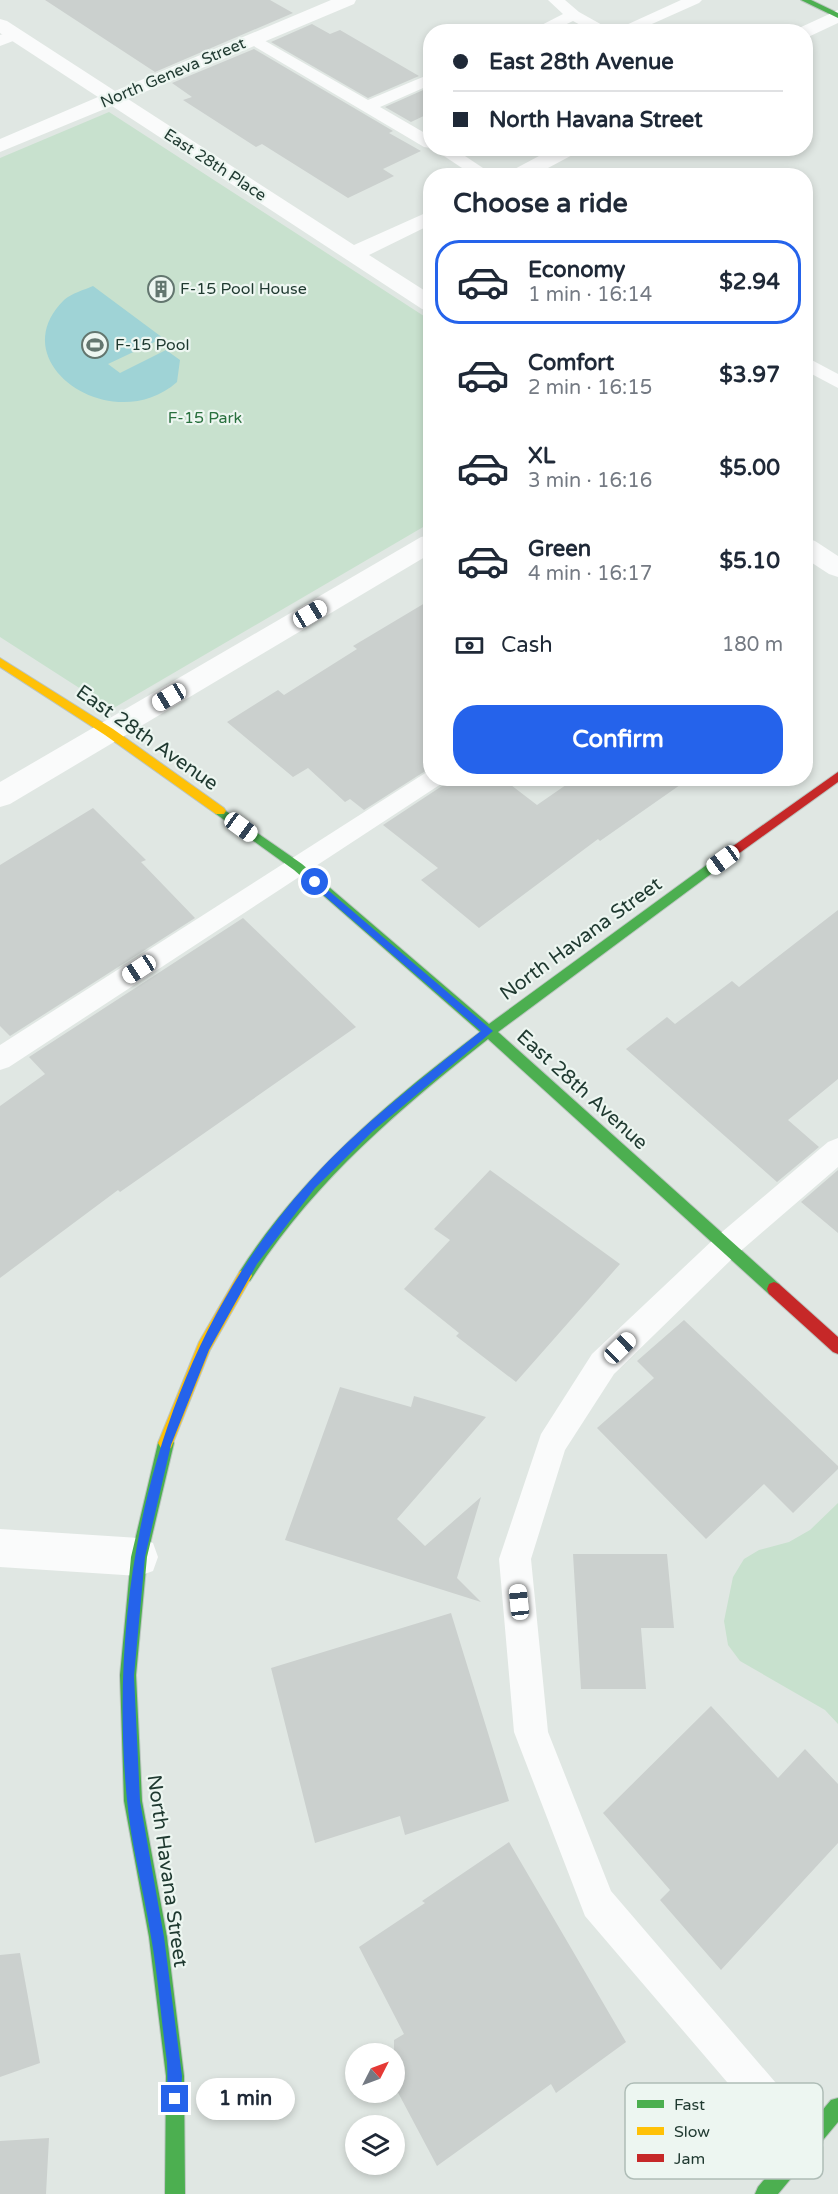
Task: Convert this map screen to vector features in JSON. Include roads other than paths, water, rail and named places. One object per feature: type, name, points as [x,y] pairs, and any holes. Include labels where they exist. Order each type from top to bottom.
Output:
[{"type":"street","name":"North Geneva Street","points":[[0,146],[347,0]]},
{"type":"street","points":[[805,0],[838,16]]},
{"type":"street","points":[[813,28],[838,16]]},
{"type":"street","name":"East 28th Place","points":[[5,34],[113,99],[423,299]]},
{"type":"street","points":[[532,168],[555,156]]},
{"type":"street","points":[[353,254],[423,220]]},
{"type":"street","points":[[0,796],[423,547]]},
{"type":"street","points":[[813,552],[838,568]]},
{"type":"street","name":"East 28th Avenue","points":[[0,662],[108,732],[297,867],[488,1031],[838,1347]]},
{"type":"street","name":"North Havana Street","points":[[175,2194],[175,2076],[158,1937],[133,1801],[128,1676],[139,1557],[165,1445],[204,1347],[254,1261],[312,1185],[369,1128],[488,1031],[838,776]]},
{"type":"street","points":[[0,1548],[139,1557]]},
{"type":"street","points":[[823,2125],[838,2107]]},
{"type":"street","points":[[765,2194],[778,2179]]},
{"type":"lane","points":[[556,0],[573,15],[590,24]]},
{"type":"lane","points":[[652,0],[669,11]]},
{"type":"lane","points":[[639,24],[694,0]]},
{"type":"lane","points":[[553,24],[573,15]]},
{"type":"lane","points":[[254,39],[423,139]]},
{"type":"lane","points":[[368,106],[423,82]]},
{"type":"lane","points":[[453,156],[474,168]]},
{"type":"lane","points":[[813,367],[838,382]]},
{"type":"lane","points":[[0,1059],[423,785]]},
{"type":"lane","points":[[753,2083],[598,1903],[531,1732],[515,1559],[552,1444],[603,1364],[726,1246],[838,1150]]},
{"type":"water","name":"F-15 Pool","points":[[93,286],[163,338],[108,364],[120,373],[166,350],[180,360],[177,382],[151,397],[123,402],[96,398],[72,386],[55,369],[46,347],[48,324],[64,300]]},
{"type":"place","name":"F-15 Pool House","points":[[161,289]]},
{"type":"place","name":"F-15 Pool","points":[[95,345]]},
{"type":"park label","name":"F-15 Park","points":[[205,418]]}]
